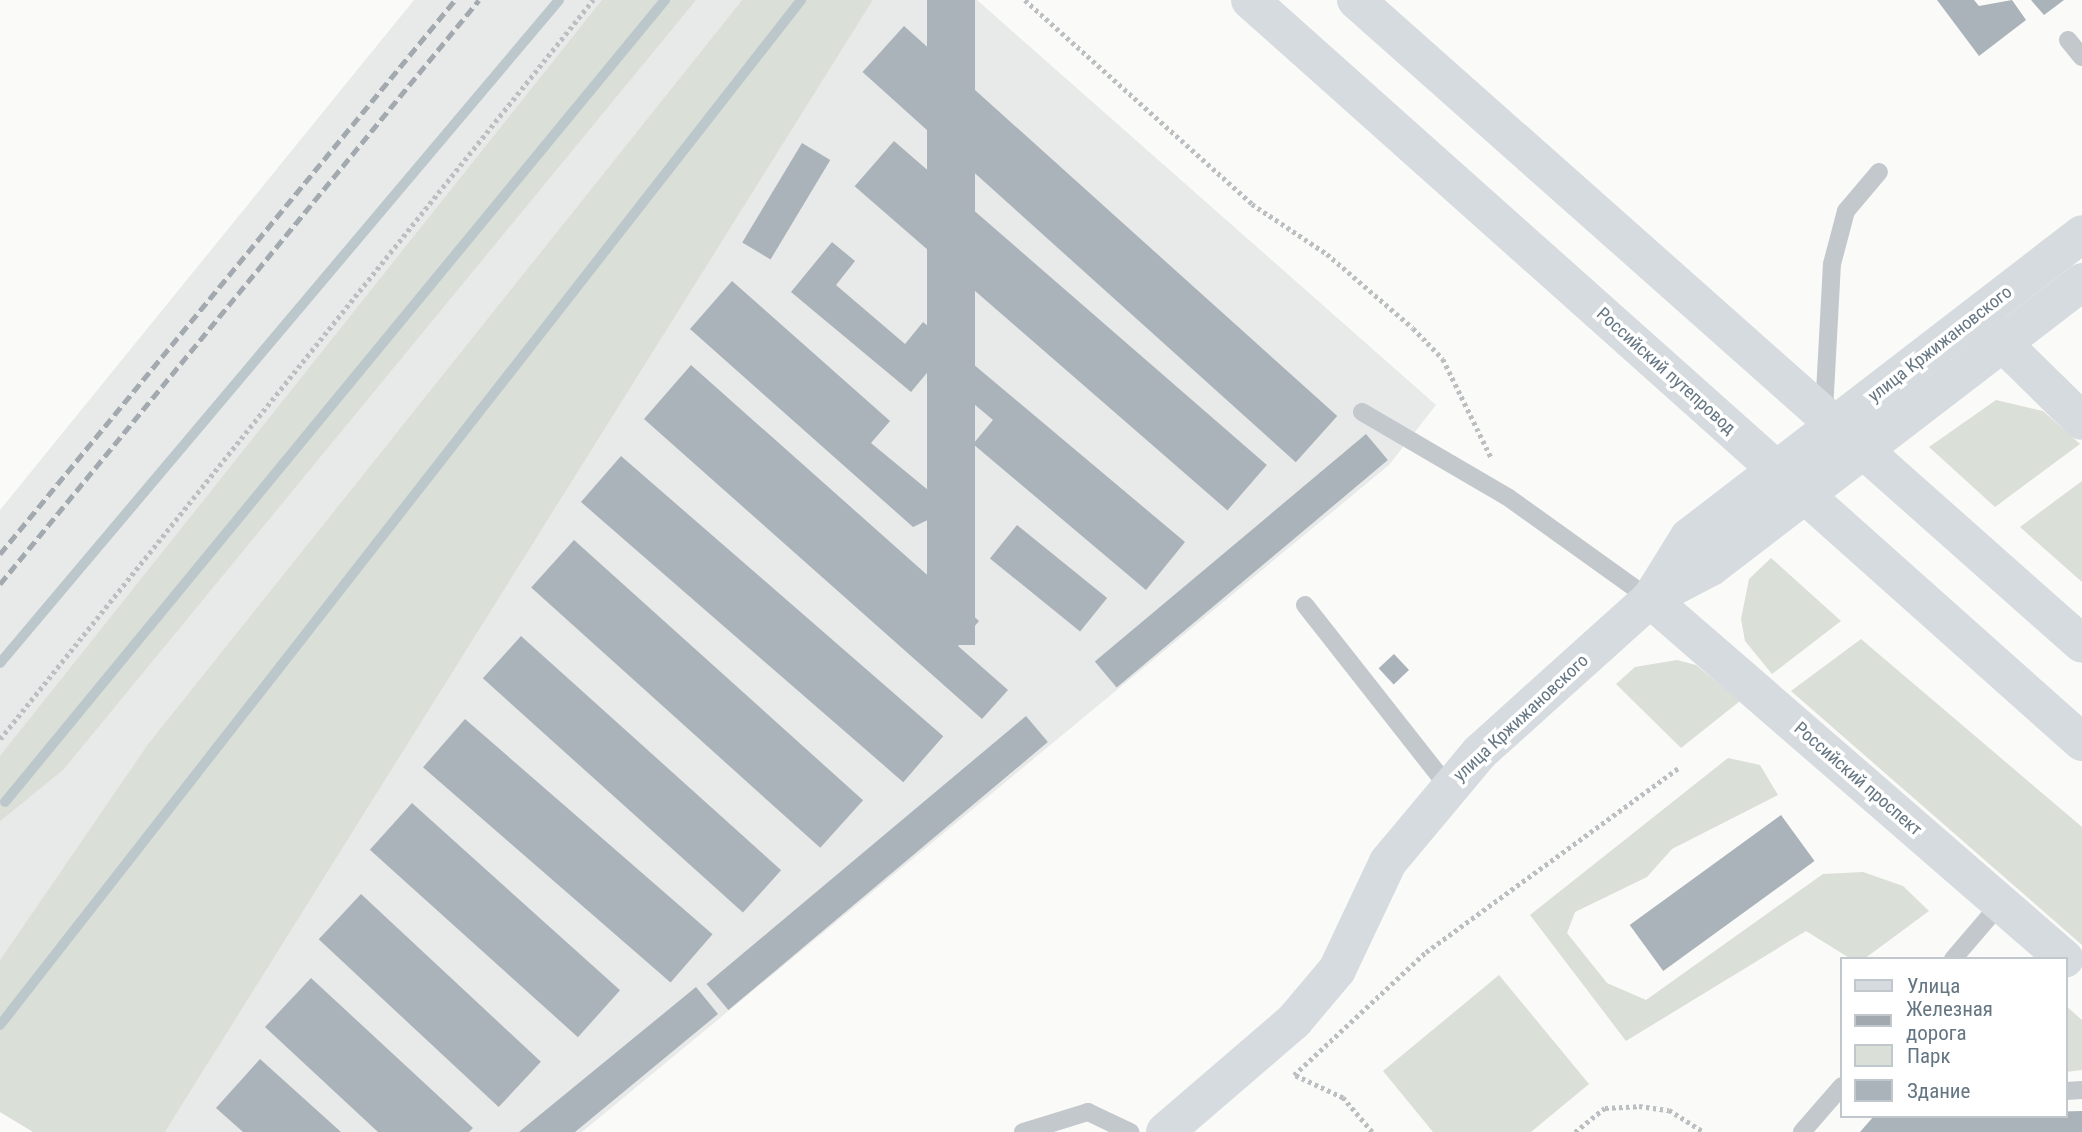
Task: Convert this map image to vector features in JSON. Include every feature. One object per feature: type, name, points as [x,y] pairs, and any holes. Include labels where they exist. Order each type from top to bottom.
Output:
[{"type":"street","name":"Российский путепровод","points":[[1250,0],[2082,742]]},
{"type":"street","points":[[1356,0],[2082,644]]},
{"type":"street","name":"улица Кржижановского","points":[[1165,1132],[1294,1021],[1337,970],[1388,862],[1448,787],[1650,599],[1689,537],[2082,234]]},
{"type":"street","name":"улица Кржижановского","points":[[1650,599],[1711,567],[2082,282]]},
{"type":"street","points":[[1977,316],[2000,346],[2082,421]]},
{"type":"street","name":"Российский проспект","points":[[1650,599],[2064,957]]},
{"type":"street","name":"Российский проспект","points":[[2068,961],[2082,974]]},
{"type":"lane","points":[[2068,40],[2082,58]]},
{"type":"lane","points":[[1826,432],[1824,327],[1832,264],[1846,211],[1879,172]]},
{"type":"lane","points":[[1362,412],[1508,498],[1650,599]]},
{"type":"lane","points":[[1305,605],[1448,787]]},
{"type":"lane","points":[[1955,957],[2001,903]]},
{"type":"lane","points":[[1802,1132],[1840,1088]]},
{"type":"lane","points":[[1023,1132],[1088,1112],[1130,1132]]},
{"type":"path","points":[[0,739],[593,0]]},
{"type":"path","points":[[1025,0],[1106,79],[1252,204],[1327,254],[1436,351],[1471,408],[1508,498]]},
{"type":"path","points":[[1372,1132],[1343,1098],[1293,1075],[1426,952],[1680,766]]},
{"type":"path","points":[[1575,1132],[1605,1108],[1639,1106],[1669,1110],[1704,1132]]},
{"type":"shaded area","points":[[414,0],[742,0],[148,744],[0,960],[0,510]]},
{"type":"shaded area","points":[[873,0],[977,0],[1436,405],[1389,465],[582,1132],[165,1132]]},
{"type":"green space","points":[[602,0],[696,0],[63,770],[0,821],[0,756]]},
{"type":"green space","points":[[742,0],[873,0],[165,1132],[33,1132],[0,1112],[0,960],[148,744]]},
{"type":"green space","points":[[1996,400],[2043,411],[2080,444],[1995,507],[1929,447]]},
{"type":"green space","points":[[2082,481],[2082,582],[2020,527]]},
{"type":"green space","points":[[1771,558],[1841,621],[1772,674],[1745,641],[1741,619],[1749,579]]},
{"type":"green space","points":[[1861,639],[2082,827],[2082,945],[1791,691]]},
{"type":"green space","points":[[1677,660],[1696,665],[1740,701],[1681,748],[1616,684],[1635,667]]},
{"type":"green space","points":[[1728,758],[1760,765],[1778,795],[1672,849],[1647,877],[1575,912],[1567,933],[1607,983],[1646,1000],[1823,874],[1863,872],[1903,886],[1929,911],[1867,957],[1848,957],[1806,931],[1626,1041],[1530,915]]},
{"type":"green space","points":[[1499,975],[1589,1084],[1531,1132],[1433,1132],[1383,1071]]},
{"type":"green space","points":[[2068,1008],[2082,1020],[2082,1070],[2068,1072]]},
{"type":"building","points":[[927,0],[975,0],[975,645],[927,645]]},
{"type":"building","points":[[1937,0],[1974,0],[1979,6],[2012,0],[2026,20],[1979,56]]},
{"type":"building","points":[[2031,0],[2064,0],[2044,15]]},
{"type":"building","points":[[904,26],[1337,416],[1296,462],[863,72]]},
{"type":"building","points":[[894,141],[1267,465],[1227,510],[855,186]]},
{"type":"building","points":[[802,143],[830,160],[771,259],[742,242]]},
{"type":"building","points":[[832,242],[855,261],[836,285],[905,344],[923,322],[1185,542],[1146,590],[973,444],[993,420],[931,368],[911,392],[791,292]]},
{"type":"building","points":[[732,281],[890,421],[871,443],[951,509],[913,527],[690,329]]},
{"type":"building","points":[[691,365],[979,621],[958,646],[1008,690],[982,719],[644,419]]},
{"type":"building","points":[[1366,434],[1388,460],[1117,688],[1095,662]]},
{"type":"building","points":[[621,456],[943,736],[903,782],[581,502]]},
{"type":"building","points":[[1017,525],[1107,598],[1080,631],[990,558]]},
{"type":"building","points":[[574,540],[863,800],[820,848],[531,588]]},
{"type":"building","points":[[521,636],[781,870],[743,913],[483,678]]},
{"type":"building","points":[[1394,654],[1409,670],[1394,684],[1379,668]]},
{"type":"building","points":[[1026,716],[1048,742],[728,1010],[707,984]]},
{"type":"building","points":[[465,719],[713,934],[671,982],[423,767]]},
{"type":"building","points":[[412,803],[620,990],[578,1037],[370,850]]},
{"type":"building","points":[[1781,815],[1815,861],[1663,971],[1630,925]]},
{"type":"building","points":[[361,894],[541,1062],[499,1107],[319,939]]},
{"type":"building","points":[[311,978],[473,1128],[469,1132],[378,1132],[265,1027]]},
{"type":"building","points":[[696,987],[718,1014],[575,1132],[519,1132]]},
{"type":"building","points":[[260,1059],[341,1132],[243,1132],[216,1108]]},
{"type":"building","points":[[2068,1111],[2082,1111],[2082,1132],[1860,1132],[1872,1118],[2068,1118]]},
{"type":"waterway","points":[[0,663],[559,0]]},
{"type":"waterway","points":[[5,802],[665,0]]},
{"type":"waterway","points":[[0,1025],[801,0]]},
{"type":"railway","points":[[0,554],[455,0]]},
{"type":"railway","points":[[0,584],[479,0]]}]
